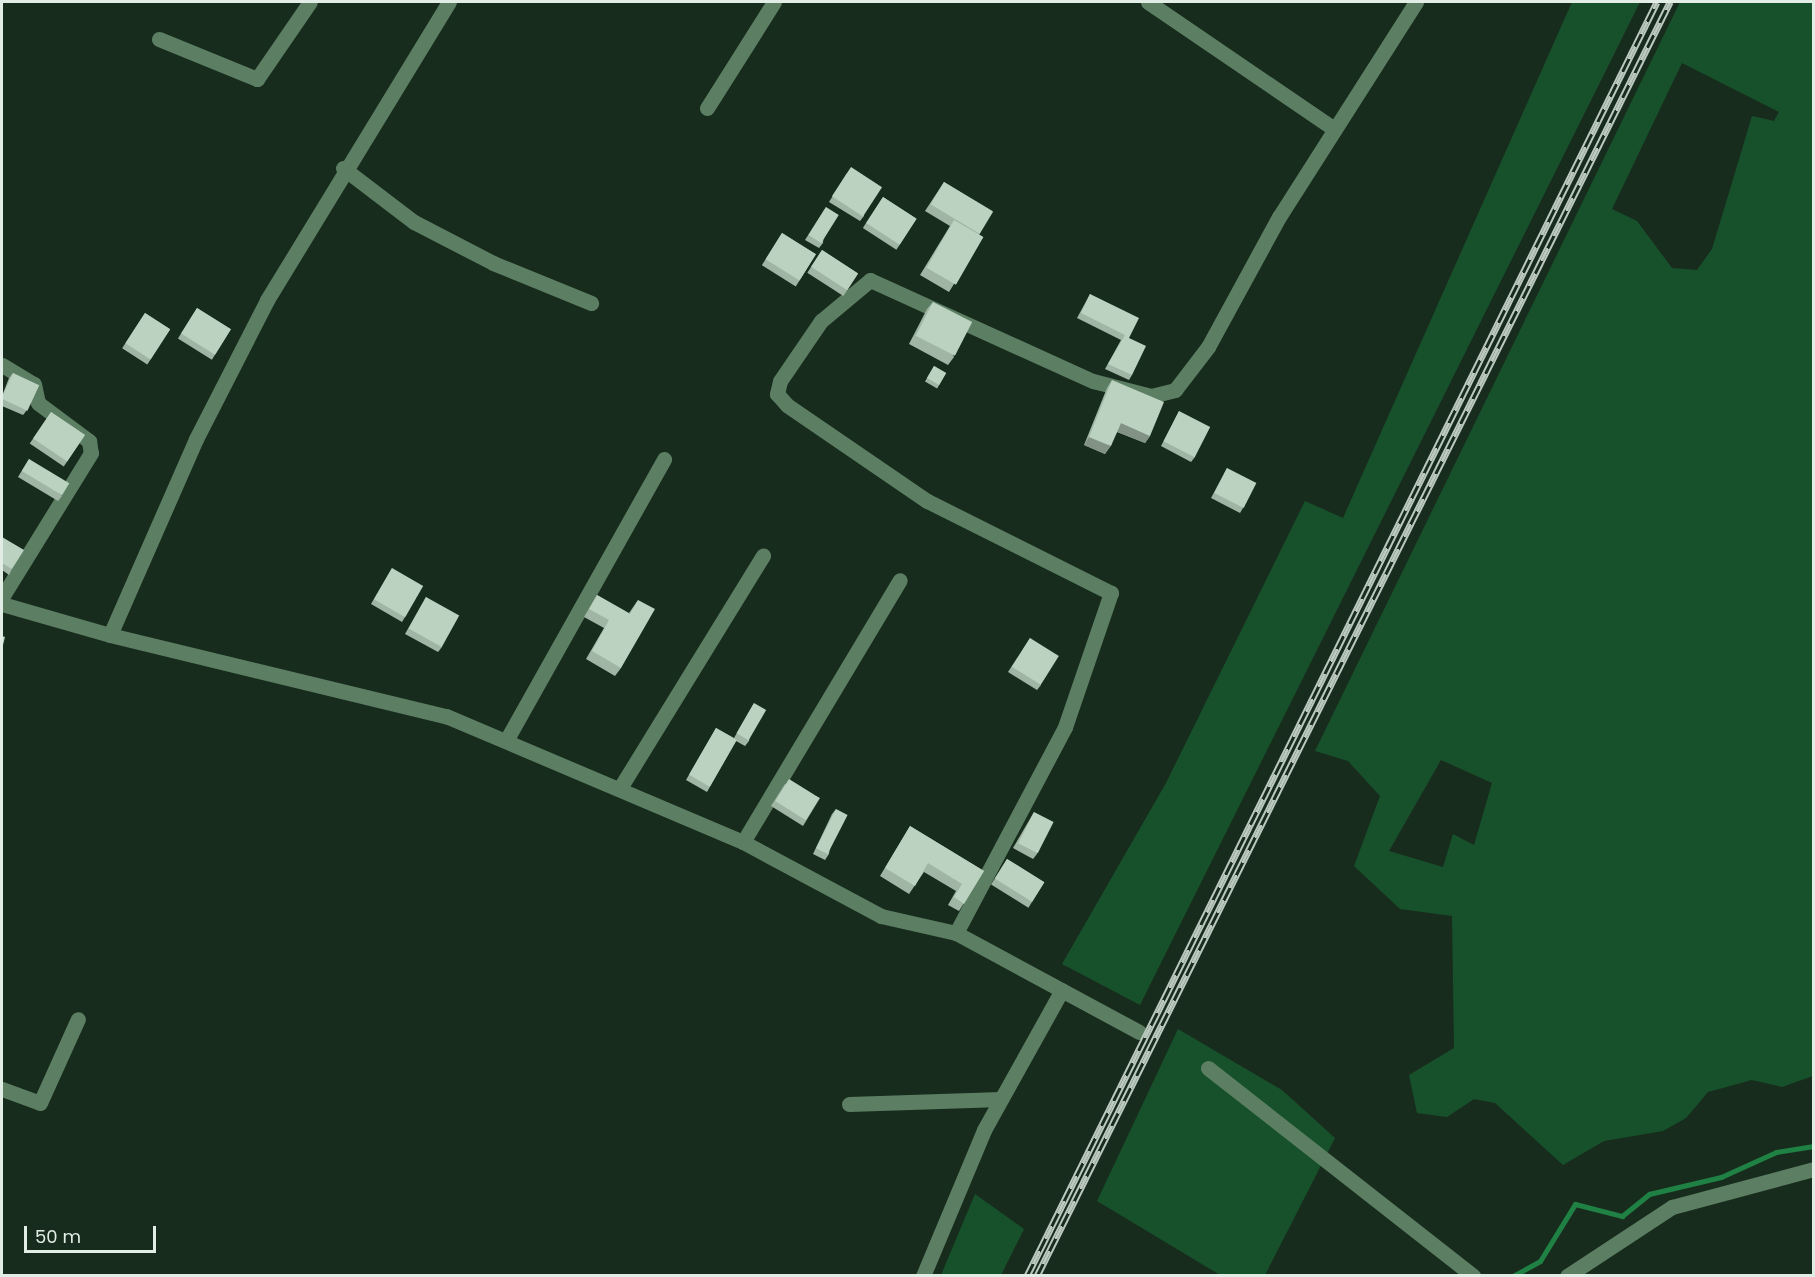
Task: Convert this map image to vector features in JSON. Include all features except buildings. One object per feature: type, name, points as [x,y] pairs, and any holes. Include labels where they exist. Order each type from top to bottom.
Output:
[{"type":"street","points":[[159,39],[257,79],[310,2]]},
{"type":"street","points":[[110,635],[196,440],[267,300],[343,168],[449,2]]},
{"type":"street","points":[[707,108],[774,2]]},
{"type":"street","points":[[1148,2],[1334,129]]},
{"type":"street","points":[[956,933],[1065,727],[1111,593],[918,495],[787,405],[777,393],[780,381],[821,321],[870,280],[1093,381],[1151,396],[1175,390],[1208,347],[1334,129],[1416,2]]},
{"type":"street","points":[[343,168],[414,222],[493,263],[591,303]]},
{"type":"street","points":[[2,365],[34,384],[38,403],[89,441],[91,453],[2,597]]},
{"type":"street","points":[[507,739],[664,459]]},
{"type":"street","points":[[620,788],[763,556]]},
{"type":"street","points":[[743,842],[900,580]]},
{"type":"street","points":[[2,604],[110,635],[367,694],[507,739],[743,842],[881,916],[956,933],[1139,1032]]},
{"type":"street","points":[[923,1275],[1001,1099],[1062,990]]},
{"type":"street","points":[[2,1089],[40,1103],[78,1019]]},
{"type":"street","points":[[1208,1068],[1473,1275]]},
{"type":"street","points":[[849,1104],[1001,1099]]},
{"type":"street","points":[[1567,1275],[1672,1207],[1814,1169]]},
{"type":"green space","points":[[1572,2],[1640,2],[1140,1005],[1062,964],[1166,783],[1305,501],[1343,518]]},
{"type":"green space","points":[[1680,2],[1813,2],[1813,1076],[1782,1087],[1752,1080],[1708,1092],[1686,1118],[1663,1131],[1604,1141],[1563,1165],[1495,1103],[1474,1099],[1447,1117],[1417,1113],[1409,1075],[1454,1048],[1452,916],[1400,909],[1354,866],[1380,796],[1348,761],[1315,751]],"holes":[[[1682,63],[1779,112],[1774,121],[1752,116],[1712,249],[1697,270],[1672,268],[1637,221],[1612,209]],[[1441,760],[1492,783],[1474,845],[1453,834],[1443,867],[1389,851]]]},
{"type":"green space","points":[[1178,1029],[1282,1090],[1335,1138],[1265,1275],[1220,1275],[1097,1201]]},
{"type":"green space","points":[[975,1194],[1024,1229],[1001,1275],[941,1275]]},
{"type":"waterway","points":[[1513,1276],[1540,1261],[1575,1204],[1622,1216],[1649,1194],[1721,1177],[1776,1152],[1814,1146]]},
{"type":"railway","points":[[1027,1276],[1657,2]]},
{"type":"railway","points":[[1037,1276],[1670,2]]}]
